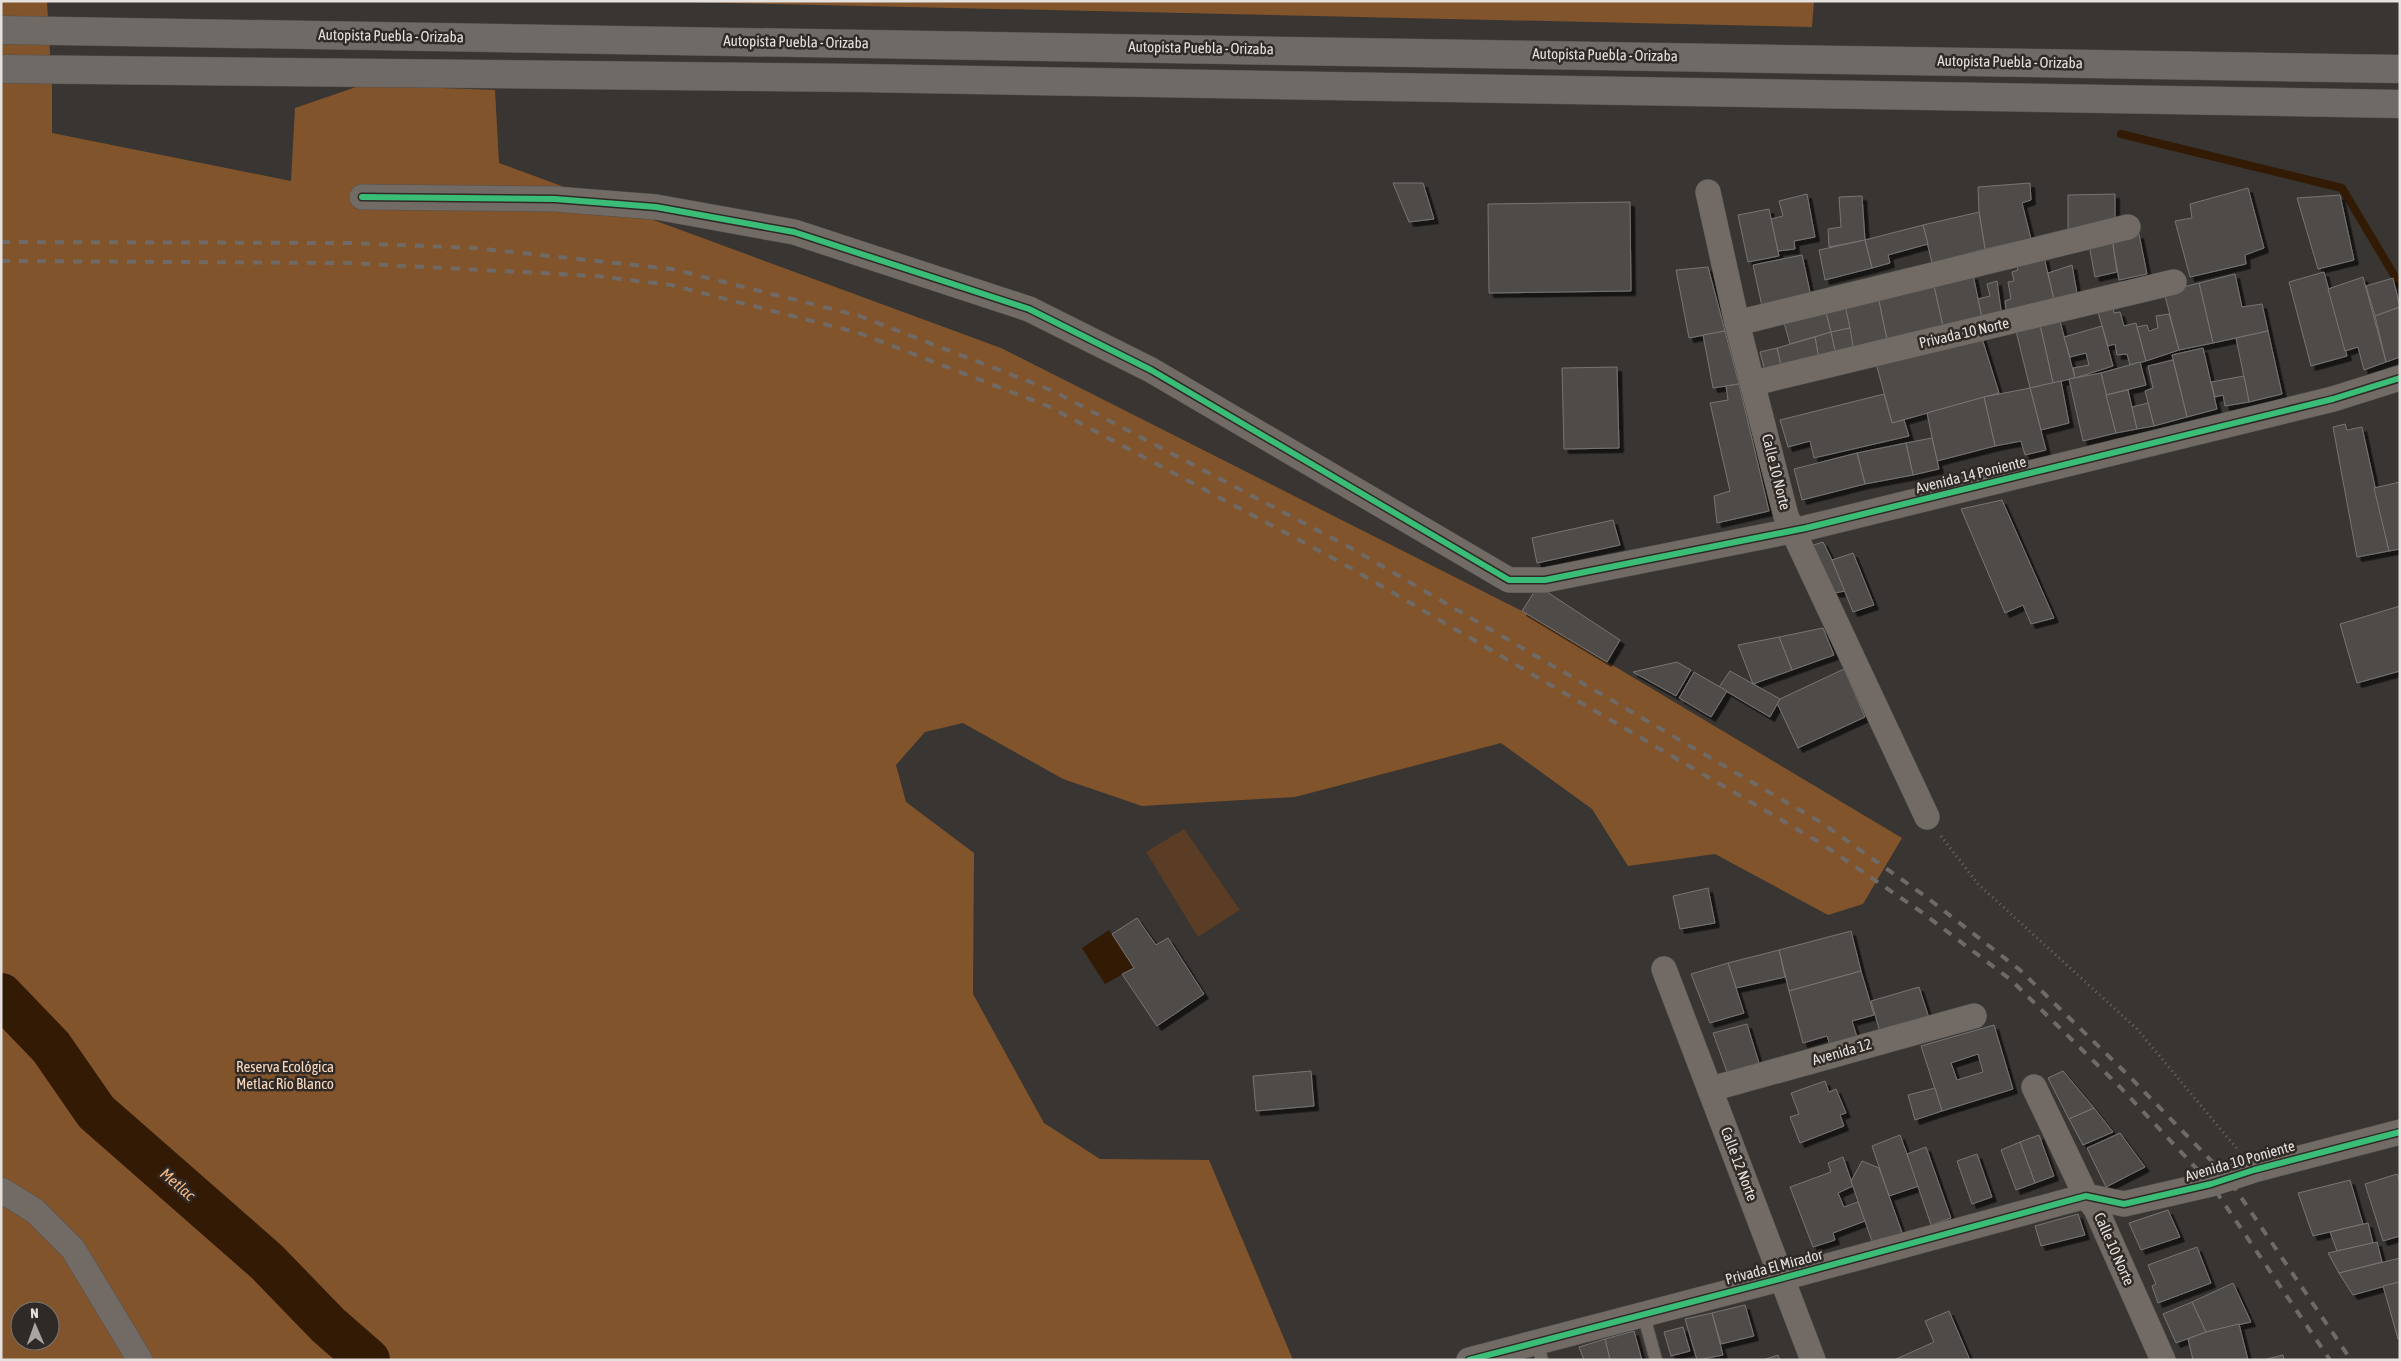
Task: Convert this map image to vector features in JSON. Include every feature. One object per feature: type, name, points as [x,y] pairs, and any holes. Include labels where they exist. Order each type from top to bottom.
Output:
[{"type":"highway","name":"Autopista Puebla - Orizaba","points":[[1,30],[2400,69]]},
{"type":"highway","points":[[1,69],[880,78],[2400,104]]},
{"type":"street","name":"Calle 10 Norte","points":[[1708,192],[1737,323],[1786,516],[1927,817]]},
{"type":"street","name":"Avenida 14 Poniente","points":[[362,198],[555,199],[656,206],[803,235],[1029,309],[1151,370],[1509,580],[1545,580],[1794,531],[2332,399],[2400,378]]},
{"type":"street","points":[[1737,323],[2128,227]]},
{"type":"street","name":"Privada 10 Norte","points":[[1754,384],[2174,282]]},
{"type":"street","name":"Calle 12 Norte","points":[[1664,969],[1813,1360]]},
{"type":"street","name":"Avenida 12","points":[[1711,1089],[1974,1016]]},
{"type":"street","name":"Calle 10 Norte","points":[[2034,1086],[2086,1196],[2096,1209],[2163,1360]]},
{"type":"street","name":"Avenida 10 Poniente","points":[[2086,1196],[2124,1204],[2211,1184],[2254,1170],[2400,1132]]},
{"type":"street","points":[[1,1190],[35,1211],[72,1249],[140,1360]]},
{"type":"street","name":"Privada El Mirador","points":[[1468,1360],[1539,1350],[1643,1314],[2086,1196]]},
{"type":"lane","points":[[1643,1314],[1656,1360]]},
{"type":"path","points":[[1927,817],[1978,884],[2137,1029],[2254,1170]]},
{"type":"shaded area","points":[[1184,829],[1240,910],[1198,937],[1146,852]]},
{"type":"shaded area","points":[[1109,930],[1134,968],[1105,984],[1082,948]]},
{"type":"green space","name":"Reserva Ecológica Metlac Río Blanco","points":[[1,1],[47,1],[52,88],[52,133],[291,181],[295,108],[362,85],[495,90],[499,163],[1001,348],[1522,611],[1902,838],[1863,904],[1828,915],[1715,854],[1628,866],[1592,809],[1501,743],[1295,797],[1142,806],[1063,779],[963,723],[925,732],[896,765],[906,802],[974,853],[973,994],[1044,1123],[1100,1159],[1209,1160],[1293,1360],[1,1360]]},
{"type":"green space","points":[[640,1],[1814,1],[1812,27]]},
{"type":"building","points":[[1393,183],[1423,183],[1434,219],[1409,222]]},
{"type":"building","points":[[2030,183],[2031,200],[2022,203],[2033,247],[2016,252],[2015,242],[1985,249],[1979,212],[1978,187]]},
{"type":"building","points":[[2248,188],[2264,248],[2245,255],[2246,264],[2190,277],[2175,221],[2192,218],[2190,204]]},
{"type":"building","points":[[1807,194],[1815,237],[1794,241],[1795,249],[1778,251],[1771,219],[1783,216],[1779,201]]},
{"type":"building","points":[[2115,194],[2115,226],[2068,229],[2068,195]]},
{"type":"building","points":[[2340,195],[2354,260],[2318,269],[2297,198]]},
{"type":"building","points":[[1862,196],[1865,240],[1829,247],[1828,229],[1841,227],[1839,197]]},
{"type":"building","points":[[1630,202],[1631,291],[1489,293],[1488,204]]},
{"type":"building","points":[[1769,209],[1779,256],[1748,262],[1738,215]]},
{"type":"building","points":[[1979,212],[1985,249],[1932,263],[1923,225]]},
{"type":"building","points":[[1923,225],[1928,244],[1888,255],[1890,263],[1872,268],[1865,240]]},
{"type":"building","points":[[2139,234],[2147,274],[2119,280],[2112,239]]},
{"type":"building","points":[[2112,239],[2117,272],[2095,277],[2089,245]]},
{"type":"building","points":[[1865,240],[1872,268],[1825,280],[1819,250]]},
{"type":"building","points":[[1802,255],[1812,301],[1763,311],[1753,265]]},
{"type":"building","points":[[2044,257],[2055,304],[2007,316],[2005,301],[2011,299],[2008,282],[2014,281],[2012,272],[2018,270],[2016,264]]},
{"type":"building","points":[[2072,265],[2078,299],[2055,304],[2048,273]]},
{"type":"building","points":[[1708,267],[1725,331],[1689,338],[1676,270]]},
{"type":"building","points":[[2324,272],[2347,356],[2311,366],[2289,282]]},
{"type":"building","points":[[2235,274],[2242,307],[2262,304],[2268,331],[2213,343],[2199,283]]},
{"type":"building","points":[[1973,275],[1983,322],[1944,331],[1933,282]]},
{"type":"building","points":[[2363,277],[2386,362],[2364,370],[2358,347],[2345,351],[2328,289]]},
{"type":"building","points":[[2393,278],[2400,307],[2375,316],[2366,286]]},
{"type":"building","points":[[1997,281],[2002,317],[1983,322],[1978,299],[1990,296],[1987,284]]},
{"type":"building","points":[[1933,282],[1944,331],[1888,345],[1878,296]]},
{"type":"building","points":[[2199,283],[2213,343],[2179,350],[2164,292]]},
{"type":"building","points":[[1878,296],[1888,345],[1854,353],[1845,305]]},
{"type":"building","points":[[1845,305],[1850,328],[1831,332],[1825,309]]},
{"type":"building","points":[[2400,307],[2400,357],[2386,362],[2375,316]]},
{"type":"building","points":[[2113,308],[2114,313],[2120,312],[2124,326],[2136,323],[2146,361],[2130,365],[2127,354],[2117,355],[2115,344],[2108,346],[2098,312]]},
{"type":"building","points":[[1825,309],[1831,332],[1790,344],[1783,319]]},
{"type":"building","points":[[2169,314],[2179,350],[2146,361],[2137,327],[2147,325],[2149,331],[2158,328],[2156,316]]},
{"type":"building","points":[[2060,321],[2075,378],[2053,383],[2040,325]]},
{"type":"building","points":[[2040,325],[2053,383],[2030,388],[2016,331]]},
{"type":"building","points":[[2102,326],[2113,366],[2075,378],[2073,368],[2089,365],[2086,353],[2070,357],[2064,337]]},
{"type":"building","points":[[1850,328],[1854,353],[1836,356],[1831,332]]},
{"type":"building","points":[[1725,331],[1739,384],[1713,388],[1703,335]]},
{"type":"building","points":[[2268,331],[2282,394],[2249,402],[2236,338]]},
{"type":"building","points":[[1831,332],[1836,356],[1819,360],[1815,337]]},
{"type":"building","points":[[1981,335],[1999,393],[1892,423],[1876,363]]},
{"type":"building","points":[[1815,337],[1819,360],[1782,370],[1777,348]]},
{"type":"building","points":[[1777,348],[1782,370],[1766,375],[1760,352]]},
{"type":"building","points":[[2203,348],[2217,409],[2187,417],[2172,355]]},
{"type":"building","points":[[2173,360],[2187,417],[2154,426],[2145,391],[2153,388],[2148,366]]},
{"type":"building","points":[[2140,362],[2146,385],[2106,395],[2101,373]]},
{"type":"building","points":[[1617,367],[1619,448],[1564,449],[1562,368]]},
{"type":"building","points":[[2101,373],[2116,433],[2083,441],[2069,379]]},
{"type":"building","points":[[2244,376],[2249,402],[2225,406],[2223,395],[2215,397],[2211,382]]},
{"type":"building","points":[[2061,381],[2069,423],[2041,430],[2030,388]]},
{"type":"building","points":[[1739,384],[1769,511],[1717,523],[1714,496],[1730,491],[1710,403],[1728,400],[1726,386]]},
{"type":"building","points":[[2030,388],[2046,450],[2025,455],[2021,441],[1995,446],[1984,397]]},
{"type":"building","points":[[2128,390],[2137,429],[2116,433],[2106,395]]},
{"type":"building","points":[[1884,394],[1892,423],[1904,420],[1909,436],[1814,458],[1810,441],[1788,447],[1780,420]]},
{"type":"building","points":[[1984,397],[1995,446],[1937,461],[1927,413]]},
{"type":"building","points":[[2148,403],[2154,426],[2137,429],[2132,407]]},
{"type":"building","points":[[2345,424],[2347,430],[2362,427],[2389,551],[2357,557],[2333,427]]},
{"type":"building","points":[[1932,438],[1939,469],[1913,475],[1906,443]]},
{"type":"building","points":[[1906,443],[1913,475],[1865,484],[1857,453]]},
{"type":"building","points":[[1857,453],[1865,484],[1802,500],[1794,469]]},
{"type":"building","points":[[2400,482],[2400,549],[2389,551],[2374,488]]},
{"type":"building","points":[[2002,500],[2054,618],[2031,624],[2023,605],[2005,613],[1961,509]]},
{"type":"building","points":[[1613,520],[1620,545],[1537,563],[1532,538]]},
{"type":"building","points":[[1823,542],[1845,591],[1835,593],[1810,546]]},
{"type":"building","points":[[1853,553],[1874,605],[1853,612],[1832,560]]},
{"type":"building","points":[[1538,586],[1620,640],[1607,662],[1522,611]]},
{"type":"building","points":[[2400,606],[2400,671],[2357,683],[2340,624]]},
{"type":"building","points":[[1823,628],[1834,655],[1792,670],[1779,637]]},
{"type":"building","points":[[1779,637],[1792,670],[1753,684],[1738,645]]},
{"type":"building","points":[[1677,662],[1691,670],[1676,696],[1633,672]]},
{"type":"building","points":[[1844,669],[1865,717],[1798,748],[1777,703],[1780,699]]},
{"type":"building","points":[[1730,671],[1780,699],[1770,717],[1719,687]]},
{"type":"building","points":[[1694,672],[1727,691],[1711,717],[1679,698]]},
{"type":"building","points":[[1708,888],[1715,923],[1680,929],[1673,896]]},
{"type":"building","points":[[1137,918],[1156,945],[1168,938],[1204,994],[1157,1026],[1122,974],[1134,968],[1112,934]]},
{"type":"building","points":[[1851,931],[1861,971],[1789,991],[1779,950]]},
{"type":"building","points":[[1779,950],[1785,977],[1736,988],[1728,963]]},
{"type":"building","points":[[1728,963],[1744,1013],[1710,1023],[1691,974]]},
{"type":"building","points":[[1861,971],[1874,1015],[1852,1021],[1857,1037],[1830,1045],[1827,1036],[1803,1043],[1789,991]]},
{"type":"building","points":[[1919,987],[1929,1018],[1880,1032],[1871,1001]]},
{"type":"building","points":[[1747,1024],[1759,1063],[1727,1072],[1713,1033]]},
{"type":"building","points":[[1994,1025],[2013,1089],[1942,1111],[1921,1046]],"holes":[[[1978,1054],[1983,1072],[1957,1080],[1951,1063]]]},
{"type":"building","points":[[1311,1071],[1314,1106],[1256,1111],[1253,1076]]},
{"type":"building","points":[[2063,1071],[2094,1108],[2069,1119],[2048,1078]]},
{"type":"building","points":[[1825,1081],[1829,1092],[1836,1089],[1846,1113],[1840,1115],[1844,1126],[1800,1143],[1790,1117],[1799,1114],[1791,1093]]},
{"type":"building","points":[[1935,1088],[1942,1111],[1915,1120],[1908,1095]]},
{"type":"building","points":[[2094,1108],[2113,1132],[2083,1145],[2069,1119]]},
{"type":"building","points":[[2120,1133],[2145,1167],[2106,1187],[2087,1148]]},
{"type":"building","points":[[1900,1135],[1919,1186],[1889,1196],[1872,1146]]},
{"type":"building","points":[[2039,1135],[2054,1176],[2035,1183],[2020,1142]]},
{"type":"building","points":[[2020,1142],[2035,1183],[2016,1190],[2001,1150]]},
{"type":"building","points":[[1926,1147],[1951,1218],[1931,1225],[1907,1154]]},
{"type":"building","points":[[1977,1154],[1992,1197],[1972,1204],[1957,1161]]},
{"type":"building","points":[[1843,1157],[1853,1186],[1838,1193],[1844,1207],[1858,1202],[1865,1221],[1833,1233],[1835,1240],[1813,1247],[1790,1187],[1831,1172],[1828,1163]]},
{"type":"building","points":[[1862,1161],[1879,1168],[1904,1238],[1874,1247],[1851,1181]]},
{"type":"building","points":[[2397,1174],[2400,1182],[2400,1236],[2383,1241],[2365,1184]]},
{"type":"building","points":[[2350,1180],[2363,1224],[2313,1236],[2298,1193]]},
{"type":"building","points":[[2168,1210],[2180,1237],[2141,1250],[2129,1223]]},
{"type":"building","points":[[2078,1214],[2085,1235],[2041,1246],[2035,1226]]},
{"type":"building","points":[[2368,1223],[2373,1243],[2337,1251],[2330,1232]]},
{"type":"building","points":[[2377,1242],[2382,1262],[2339,1273],[2328,1253]]},
{"type":"building","points":[[2197,1247],[2211,1283],[2158,1303],[2152,1286],[2156,1284],[2148,1265]]},
{"type":"building","points":[[2400,1258],[2400,1282],[2353,1295],[2339,1273]]},
{"type":"building","points":[[2400,1282],[2400,1339],[2398,1339],[2383,1286]]},
{"type":"building","points":[[2233,1283],[2251,1322],[2206,1332],[2192,1302]]},
{"type":"building","points":[[2192,1302],[2206,1332],[2176,1343],[2163,1314]]},
{"type":"building","points":[[1745,1305],[1754,1336],[1721,1344],[1712,1313]]},
{"type":"building","points":[[1949,1311],[1970,1360],[1894,1360],[1934,1342],[1925,1321]]},
{"type":"building","points":[[1712,1313],[1723,1355],[1697,1360],[1685,1319]]},
{"type":"building","points":[[2239,1324],[2248,1360],[2193,1360],[2188,1339],[2206,1332]]},
{"type":"building","points":[[1683,1327],[1690,1351],[1671,1356],[1664,1332]]},
{"type":"building","points":[[1634,1331],[1642,1360],[1610,1360],[1605,1339]]},
{"type":"building","points":[[1605,1339],[1610,1360],[1584,1360],[1579,1347]]},
{"type":"building","points":[[1778,1355],[1780,1360],[1763,1360]]},
{"type":"building","points":[[2283,1355],[2284,1360],[2263,1360]]},
{"type":"waterway","points":[[2121,134],[2342,188],[2400,285]]},
{"type":"waterway","name":"Metlac","points":[[1,995],[51,1047],[96,1112],[267,1262],[328,1325],[368,1360]]},
{"type":"railway","points":[[1,242],[349,243],[475,248],[672,269],[860,316],[1053,391],[1351,548],[1822,823],[1925,896],[2020,970],[2128,1075],[2228,1178],[2351,1360]]},
{"type":"railway","points":[[1,261],[349,263],[597,276],[671,285],[859,333],[1048,406],[1342,563],[1819,842],[1920,911],[2011,980],[2120,1087],[2211,1184],[2330,1360]]},
{"type":"cycle path","points":[[362,197],[555,199],[656,207],[794,232],[1029,309],[1151,370],[1509,580],[1545,580],[1806,528],[2333,399],[2400,378]]},
{"type":"cycle path","points":[[1469,1360],[2086,1196],[2124,1204],[2211,1184],[2254,1170],[2400,1132]]}]
